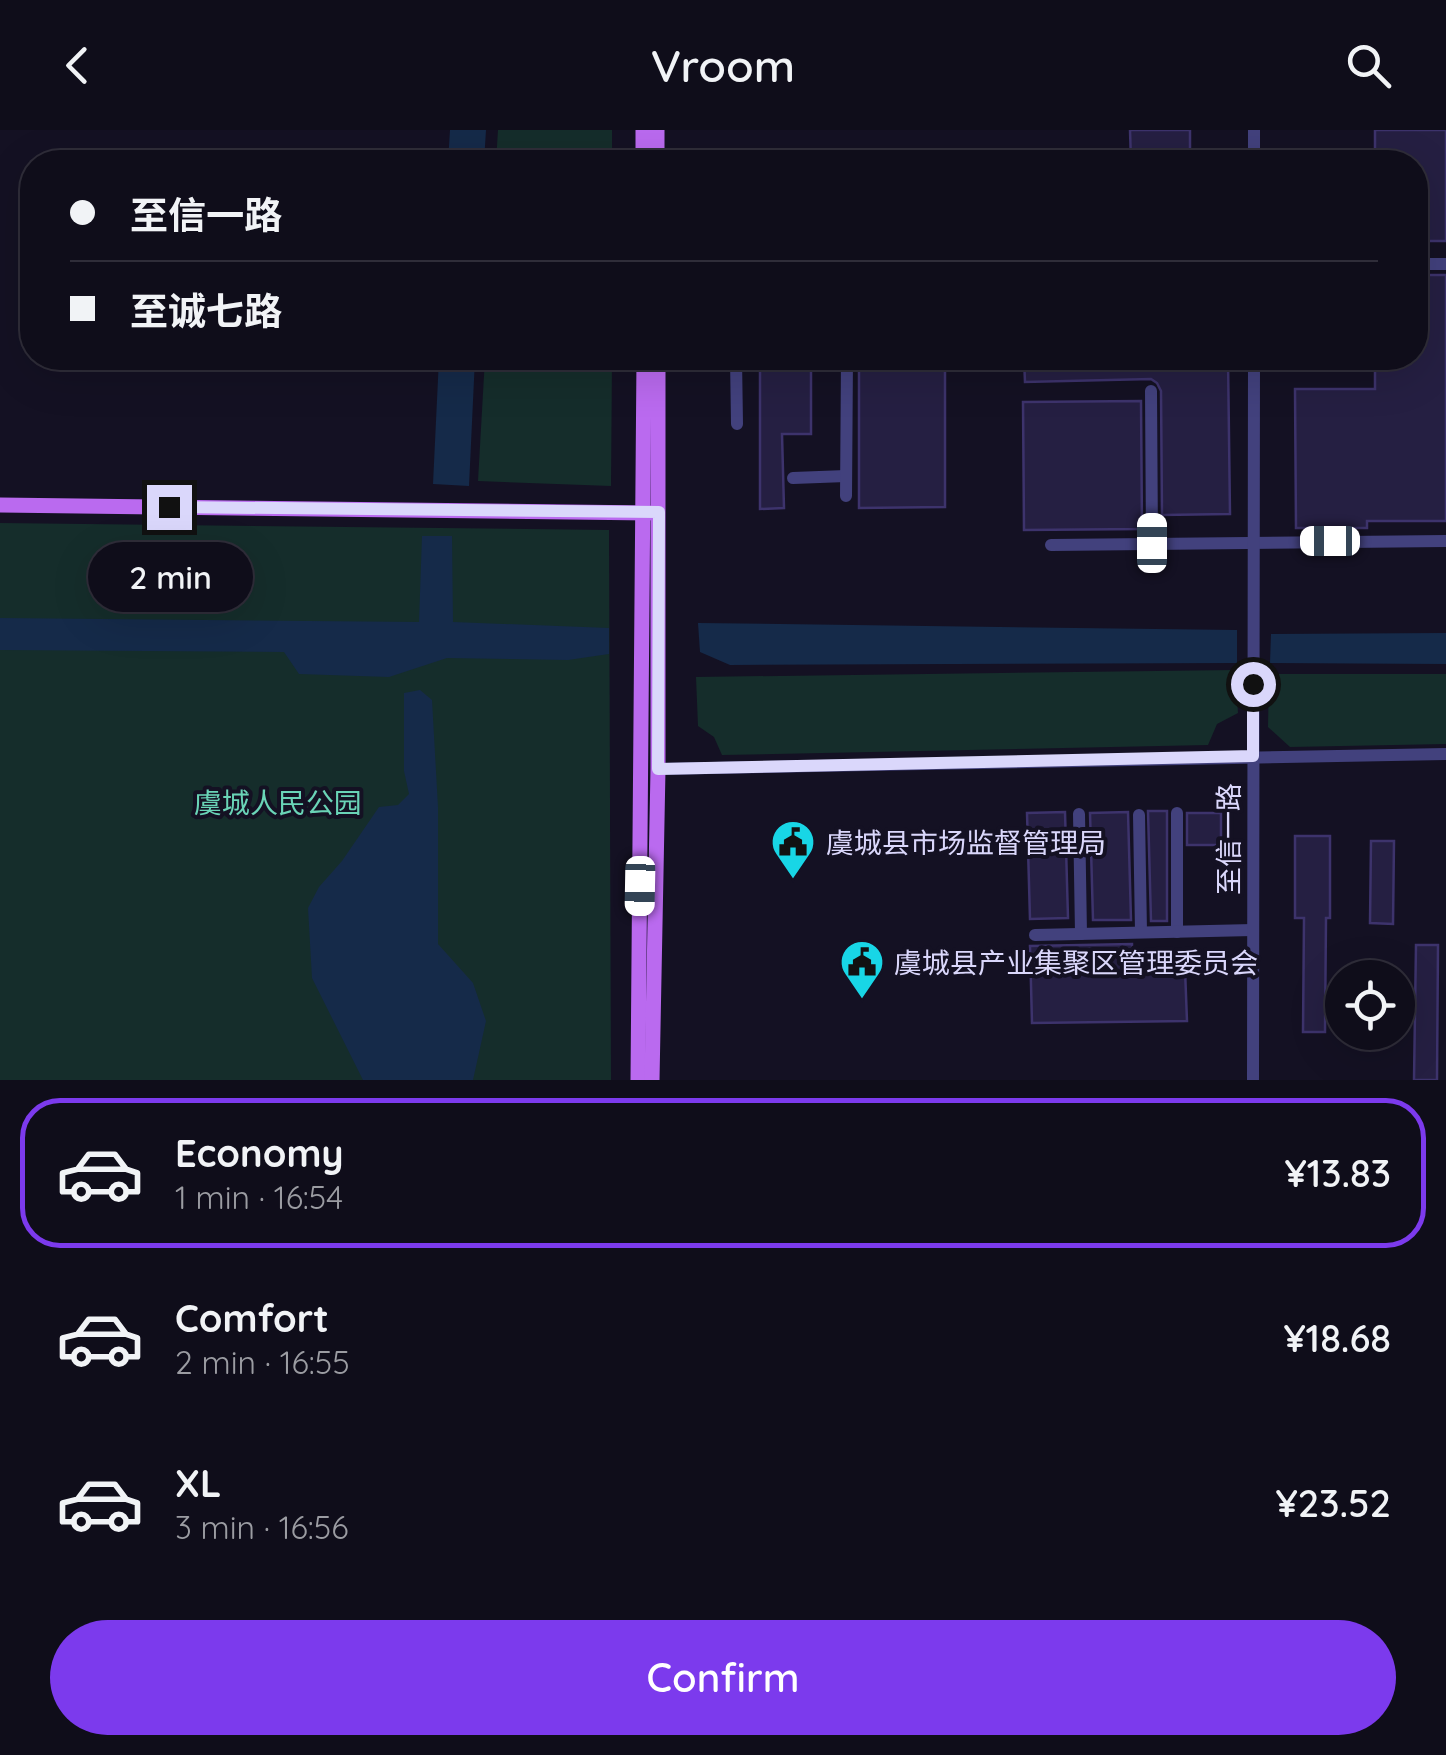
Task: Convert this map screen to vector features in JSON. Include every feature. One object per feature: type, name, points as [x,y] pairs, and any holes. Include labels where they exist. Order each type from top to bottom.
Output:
[{"type":"main road","points":[[645,370],[658,769],[652,1080]]},
{"type":"main road","points":[[638,1080],[658,370]]},
{"type":"main road","points":[[0,505],[652,512]]},
{"type":"street","points":[[736,370],[736,424]]},
{"type":"street","points":[[846,496],[847,370]]},
{"type":"street","name":"至信一路","points":[[1253,1080],[1254,370]]},
{"type":"street","points":[[1151,391],[1152,543]]},
{"type":"street","points":[[792,478],[846,476]]},
{"type":"street","points":[[1050,545],[1446,541]]},
{"type":"street","points":[[658,769],[1446,754]]},
{"type":"street","points":[[1177,813],[1177,932]]},
{"type":"street","points":[[1078,814],[1081,934]]},
{"type":"street","points":[[1138,815],[1141,932]]},
{"type":"street","points":[[1034,935],[1253,930]]},
{"type":"green space","points":[[498,130],[612,130],[612,150],[497,150]]},
{"type":"green space","points":[[484,370],[612,370],[611,486],[478,481]]},
{"type":"green space","name":"虞城人民公园","points":[[0,523],[609,530],[611,1080],[0,1080]]},
{"type":"green space","points":[[1235,670],[1238,713],[1217,724],[1208,745],[722,755],[714,737],[698,726],[696,677]]},
{"type":"green space","points":[[1269,674],[1446,674],[1446,744],[1290,747],[1268,727]]},
{"type":"water","points":[[450,130],[486,130],[485,150],[449,150]]},
{"type":"water","points":[[438,370],[474,370],[469,486],[433,484]]},
{"type":"water","points":[[422,536],[452,536],[453,622],[609,628],[609,654],[568,660],[447,658],[389,677],[299,674],[284,652],[0,650],[0,618],[419,622]]},
{"type":"water","points":[[698,623],[1237,630],[1237,663],[730,665],[700,652]]},
{"type":"water","points":[[1446,633],[1446,664],[1270,663],[1271,634]]},
{"type":"water","points":[[420,690],[432,700],[438,807],[438,944],[473,983],[486,1021],[473,1080],[363,1080],[312,978],[308,908],[319,887],[379,807],[398,805],[409,794],[404,771],[404,693]]},
{"type":"building","points":[[1130,130],[1190,130],[1190,150],[1131,150]]},
{"type":"building","points":[[1375,130],[1446,130],[1446,241],[1428,241],[1428,150],[1375,150]]},
{"type":"building","points":[[1428,275],[1446,275],[1446,521],[1367,521],[1367,528],[1296,528],[1295,389],[1375,389],[1375,370],[1428,370]]},
{"type":"building","points":[[760,370],[811,370],[811,434],[782,434],[784,508],[760,509]]},
{"type":"building","points":[[859,370],[945,370],[945,507],[859,508]]},
{"type":"building","points":[[1024,370],[1228,370],[1230,514],[1162,515],[1161,391],[1151,379],[1025,382]]},
{"type":"building","points":[[1141,401],[1142,529],[1024,530],[1023,402]]},
{"type":"building","points":[[1148,811],[1167,811],[1167,921],[1151,921]]},
{"type":"building","points":[[1065,812],[1068,918],[1030,919],[1027,813]]},
{"type":"building","points":[[1128,812],[1131,920],[1093,920],[1090,813]]},
{"type":"building","points":[[1187,813],[1221,813],[1221,845],[1187,845]]},
{"type":"building","points":[[1295,836],[1330,836],[1325,1032],[1303,1032],[1304,918],[1295,918]]},
{"type":"building","points":[[1371,841],[1394,841],[1393,924],[1370,923]]},
{"type":"building","points":[[1132,944],[1133,971],[1185,969],[1187,1021],[1032,1023],[1030,946]]},
{"type":"building","points":[[1416,945],[1438,945],[1437,1080],[1414,1080]]},
{"type":"place","name":"虞城县市场监督管理局","points":[[793,880]]},
{"type":"place","name":"虞城县产业集聚区管理委员会","points":[[862,1000]]},
{"type":"route","points":[[169,507],[659,512],[658,769],[1253,756],[1253,684]]}]
